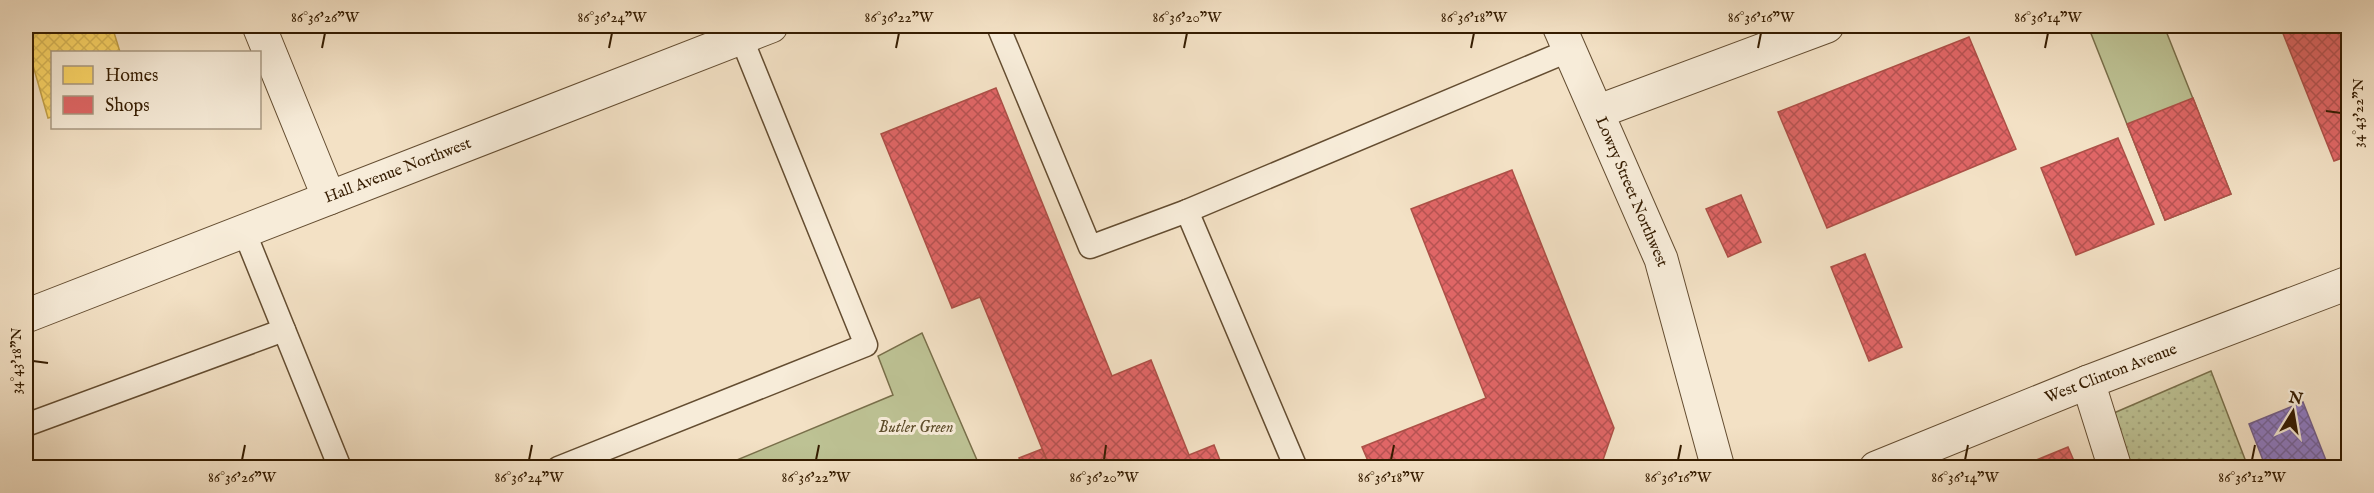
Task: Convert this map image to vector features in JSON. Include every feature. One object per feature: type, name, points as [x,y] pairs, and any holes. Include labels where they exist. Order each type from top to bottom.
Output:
[{"type":"street","points":[[259,26],[328,198]]},
{"type":"street","name":"Hall Avenue Northwest","points":[[26,316],[771,26]]},
{"type":"street","points":[[1597,112],[1827,26]]},
{"type":"street","name":"Lowry Street Northwest","points":[[1564,38],[1661,259],[1718,468]]},
{"type":"street","name":"West Clinton Avenue","points":[[1876,468],[2088,382],[2349,283]]},
{"type":"street","points":[[2088,382],[2115,468]]},
{"type":"lane","points":[[998,26],[1090,246],[1187,211],[1564,38]]},
{"type":"lane","points":[[558,468],[866,345],[741,37]]},
{"type":"lane","points":[[1187,211],[1296,468]]},
{"type":"lane","points":[[244,231],[340,468]]},
{"type":"lane","points":[[26,425],[284,330]]},
{"type":"green space","points":[[2088,26],[2164,26],[2231,194],[2165,220]]},
{"type":"green space","name":"Butler Green","points":[[922,333],[980,467],[720,467],[893,395],[878,356]]},
{"type":"green space","points":[[2211,371],[2248,467],[2120,467],[2100,419]]},
{"type":"building: Homes","points":[[26,26],[112,26],[120,51],[51,51],[51,117],[48,118],[26,41]]},
{"type":"building: Shops","points":[[2280,26],[2340,26],[2348,46],[2348,156],[2334,161]]},
{"type":"building: Shops","points":[[1969,37],[2016,149],[1827,228],[1778,112]]},
{"type":"building: Shops","points":[[996,88],[1112,376],[1151,360],[1189,455],[1214,445],[1223,468],[1050,468],[980,297],[952,308],[881,134]]},
{"type":"building: Shops","points":[[2193,98],[2231,194],[2165,220],[2127,124]]},
{"type":"building: Shops","points":[[2118,138],[2154,224],[2076,255],[2041,168]]},
{"type":"building: Shops","points":[[1512,170],[1614,428],[1603,460],[1585,468],[1371,468],[1362,447],[1486,398],[1411,209]]},
{"type":"building: Shops","points":[[1741,195],[1761,242],[1728,257],[1706,209]]},
{"type":"building: Shops","points":[[1865,254],[1902,347],[1869,361],[1831,267]]},
{"type":"building: Shops","points":[[2068,447],[2077,468],[2037,468],[2034,461]]},
{"type":"building: Shops","points":[[1042,449],[1050,468],[1023,468],[1019,458]]},
{"type":"building: Offices","points":[[2303,402],[2329,468],[2266,468],[2249,424]]}]
